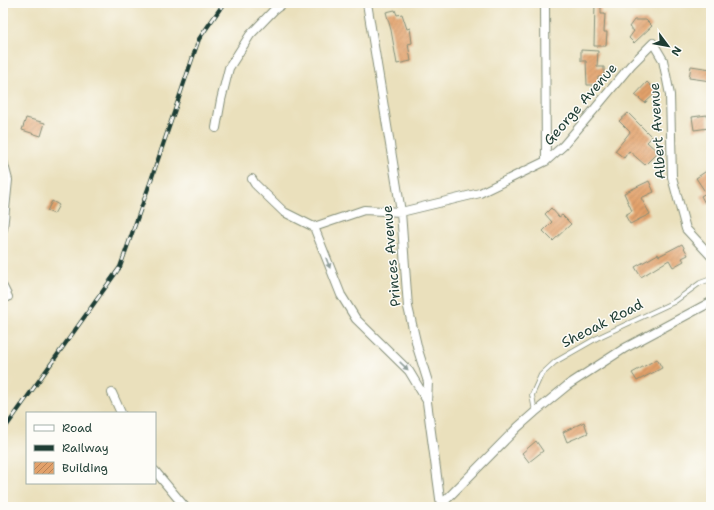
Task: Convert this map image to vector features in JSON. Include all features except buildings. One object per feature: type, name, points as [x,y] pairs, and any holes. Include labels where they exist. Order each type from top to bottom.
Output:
[{"type":"street","points":[[216,128],[229,68],[250,35],[274,10],[284,3]]},
{"type":"street","name":"Princes Avenue","points":[[367,3],[401,212],[408,307],[418,350],[428,382],[427,402],[440,506]]},
{"type":"street","points":[[545,3],[546,161]]},
{"type":"street","name":"George Avenue","points":[[314,226],[364,210],[401,212],[480,193],[546,161],[563,146],[631,65],[653,43]]},
{"type":"street","name":"Albert Avenue","points":[[653,43],[663,60],[670,94],[672,177],[686,229],[711,256]]},
{"type":"street","points":[[3,161],[8,180],[3,229]]},
{"type":"street","points":[[252,179],[255,184],[284,212],[314,226],[341,295],[356,319],[409,371],[427,402]]},
{"type":"street","points":[[3,287],[8,297]]},
{"type":"street","points":[[440,506],[535,412],[568,385],[625,348],[711,302]]},
{"type":"street","points":[[112,393],[121,412]]},
{"type":"street","points":[[156,472],[185,507]]},
{"type":"lane","name":"Sheoak Road","points":[[535,412],[532,395],[541,375],[555,362],[597,338],[674,302],[700,283],[711,279]]},
{"type":"railway","points":[[3,431],[120,267],[199,39],[224,3]]}]
